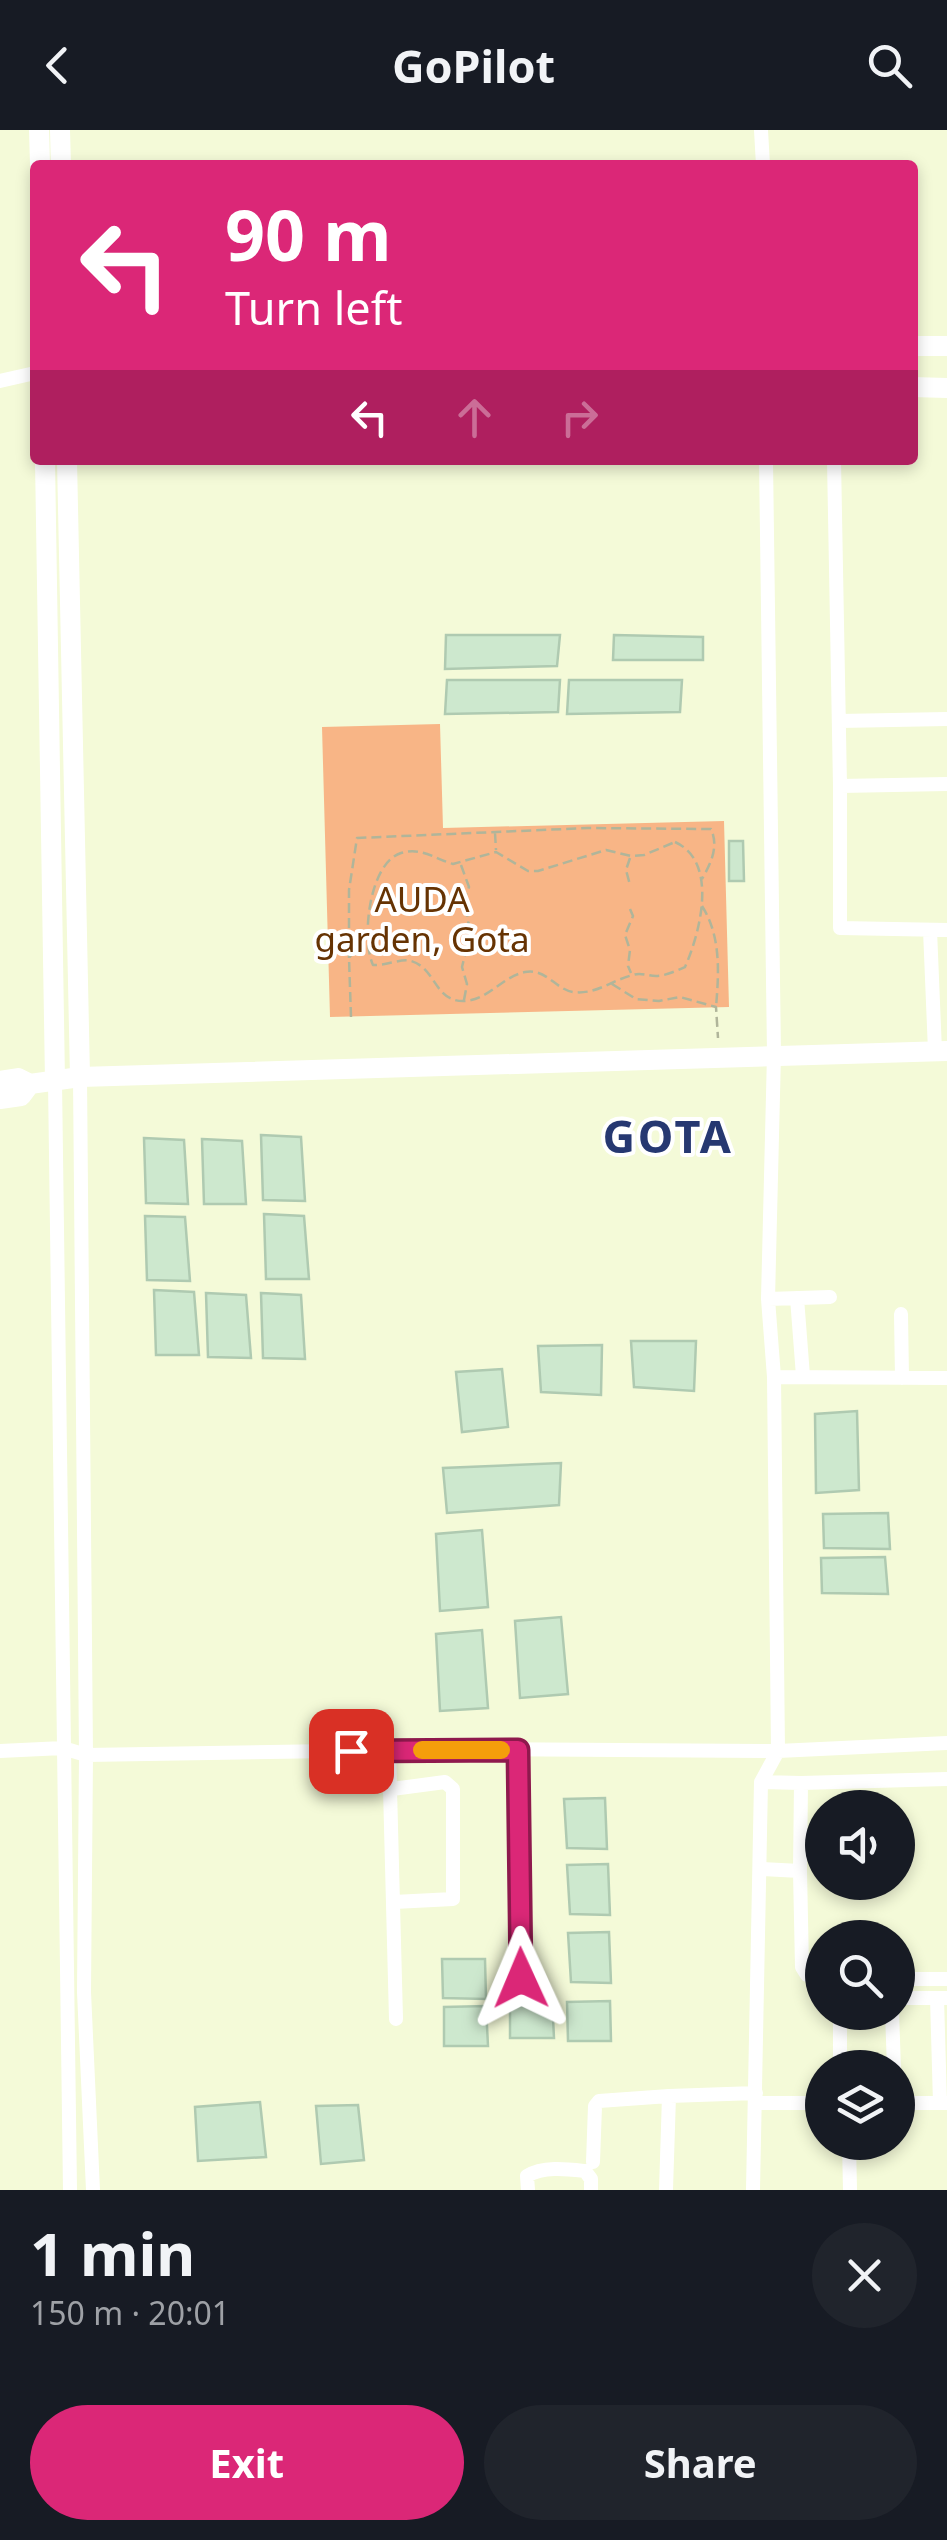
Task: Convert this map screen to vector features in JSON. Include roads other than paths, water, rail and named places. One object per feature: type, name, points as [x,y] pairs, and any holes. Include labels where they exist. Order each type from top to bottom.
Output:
[{"type":"street","points":[[39,130],[40,160]]},
{"type":"street","points":[[60,130],[61,160]]},
{"type":"street","points":[[762,130],[762,160]]},
{"type":"street","points":[[918,346],[947,346]]},
{"type":"street","points":[[0,380],[30,374]]},
{"type":"street","points":[[918,387],[947,388]]},
{"type":"street","points":[[45,465],[70,2190]]},
{"type":"street","points":[[67,465],[80,1078],[86,1755],[84,1992],[93,2190]]},
{"type":"street","points":[[753,2190],[761,1782],[778,1751],[774,1378],[768,1299],[774,1054],[766,465]]},
{"type":"street","points":[[834,465],[840,928],[947,930]]},
{"type":"street","points":[[839,721],[947,719]]},
{"type":"street","points":[[840,786],[947,784]]},
{"type":"street","points":[[0,1081],[18,1078],[30,1084],[80,1078],[941,1051],[930,930]]},
{"type":"street","points":[[0,1099],[21,1096],[30,1084]]},
{"type":"street","points":[[768,1299],[830,1297]]},
{"type":"street","points":[[797,1298],[803,1376]]},
{"type":"street","points":[[901,1314],[902,1378]]},
{"type":"street","points":[[774,1378],[947,1378]]},
{"type":"street","points":[[0,1751],[63,1748],[86,1755],[389,1750],[778,1751],[947,1742]]},
{"type":"street","points":[[389,1750],[396,2019]]},
{"type":"street","points":[[518,1750],[521,1978]]},
{"type":"street","points":[[761,1782],[947,1780]]},
{"type":"street","points":[[392,1789],[445,1782],[453,1789],[453,1899],[394,1902]]},
{"type":"street","points":[[801,1783],[805,1971]]},
{"type":"street","points":[[760,1868],[800,1871]]},
{"type":"street","points":[[915,1979],[947,1979]]},
{"type":"street","points":[[915,1998],[942,1998],[944,2103],[915,2104]]},
{"type":"street","points":[[666,2190],[670,2096]]},
{"type":"street","points":[[592,2162],[595,2106],[599,2100],[670,2096],[805,2102]]},
{"type":"street","points":[[849,2160],[850,2190]]},
{"type":"street","points":[[528,2190],[527,2176],[536,2170],[573,2170],[586,2171],[592,2190]]},
{"type":"district","name":"GOTA","points":[[668,1137]]},
{"type":"park label","name":"AUDA garden, Gota","points":[[422,920]]}]
